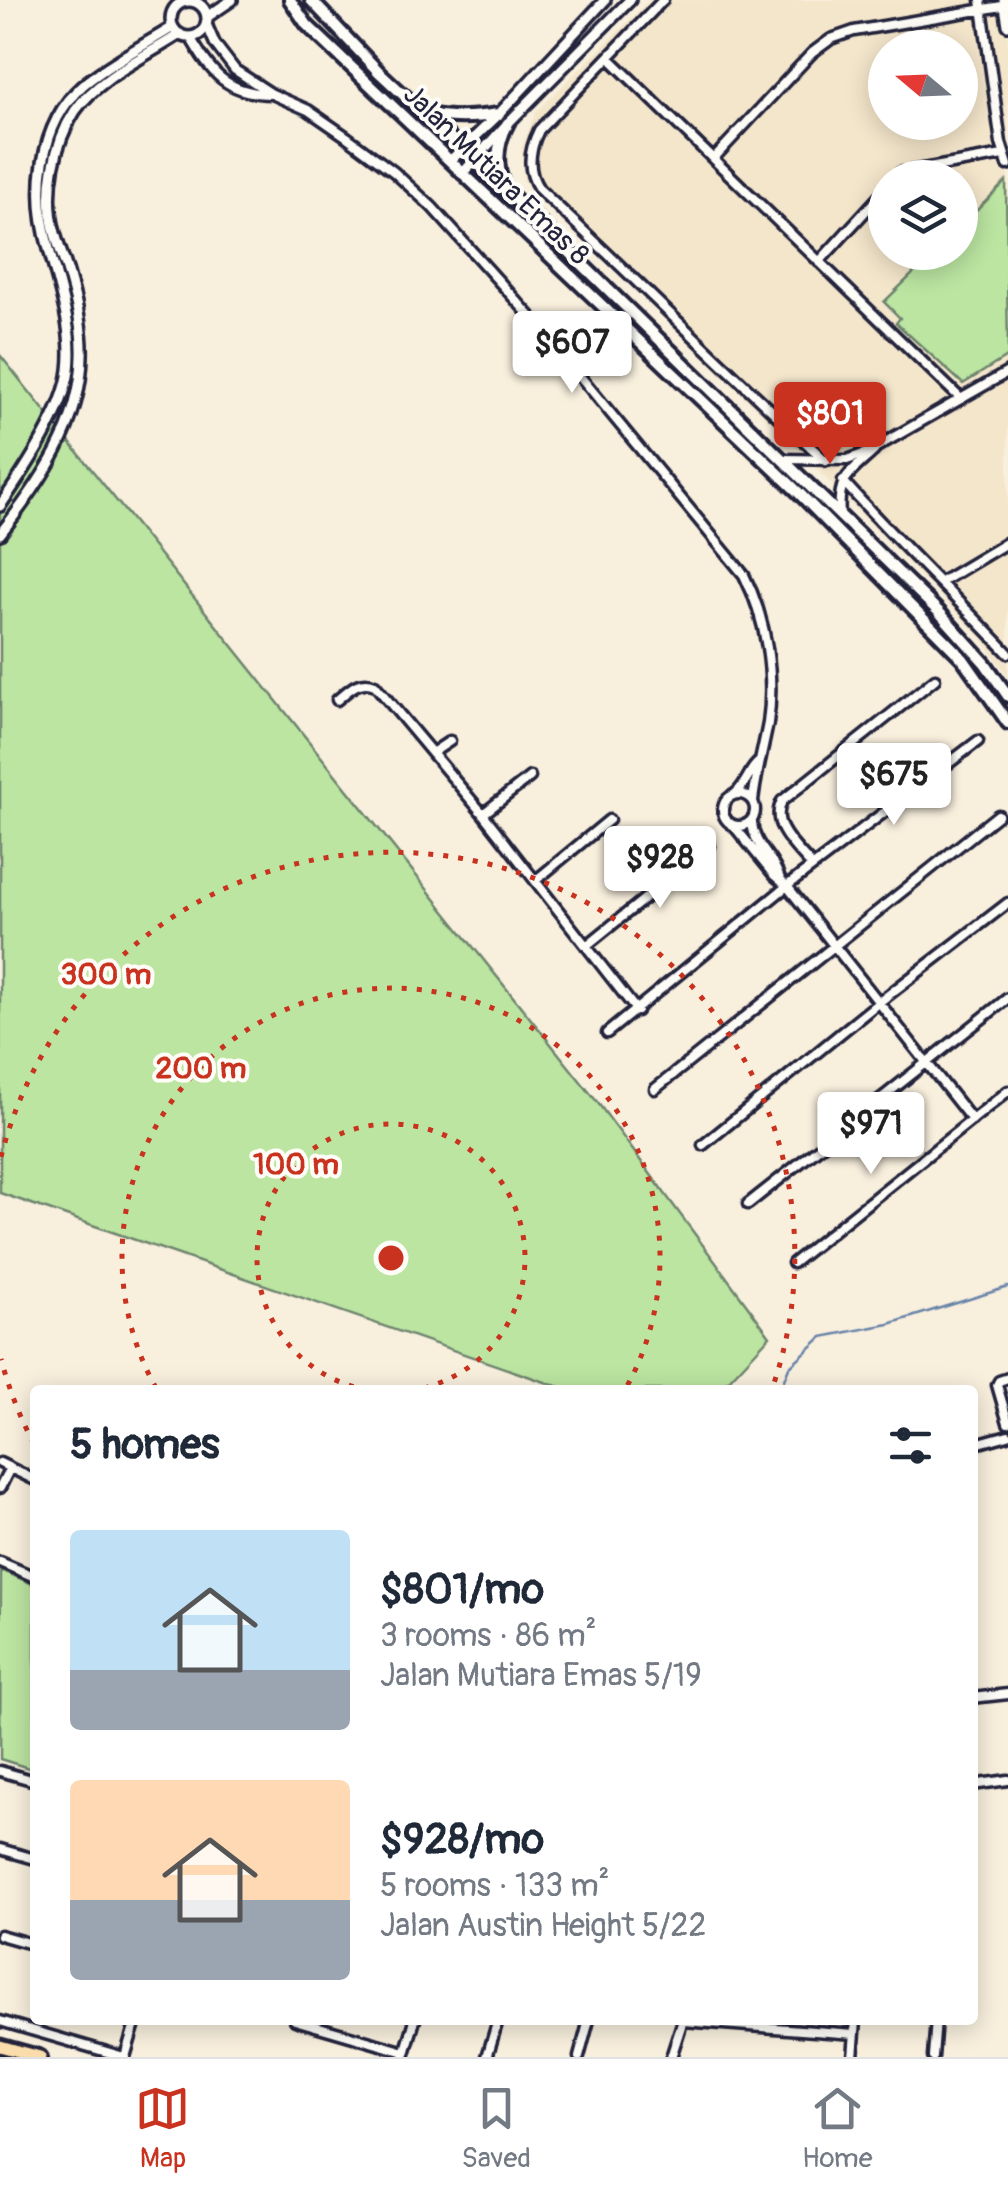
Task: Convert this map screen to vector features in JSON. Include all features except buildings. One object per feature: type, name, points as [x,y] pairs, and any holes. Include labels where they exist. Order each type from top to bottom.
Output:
[{"type":"main road","name":"Jalan Mutiara Emas 8","points":[[290,0],[307,25],[797,491],[963,659],[1008,723]]},
{"type":"main road","name":"Jalan Mutiara Emas 8","points":[[310,0],[379,72],[463,148],[940,612],[985,662],[1008,696]]},
{"type":"main road","points":[[423,113],[504,118],[498,150],[504,188]]},
{"type":"main road","points":[[0,2046],[38,2057]]},
{"type":"street","points":[[0,506],[43,436],[67,384],[70,365],[67,322],[46,240],[40,186],[45,153],[56,122],[66,102],[85,83],[181,33],[200,33],[207,20],[232,0]]},
{"type":"street","points":[[462,174],[504,118],[605,0]]},
{"type":"street","points":[[450,161],[504,118],[630,0]]},
{"type":"street","points":[[664,0],[539,130],[532,146],[532,178],[754,396],[826,461]]},
{"type":"street","points":[[272,94],[245,90],[220,79],[181,33],[172,17],[173,4],[194,1],[203,8],[215,44],[242,76],[297,104],[347,137],[432,207],[532,318],[735,562],[751,588],[768,658],[770,704],[753,801],[754,837],[832,946],[972,1120]]},
{"type":"street","points":[[714,159],[812,53],[832,39],[854,31],[1006,3],[1008,25]]},
{"type":"street","points":[[981,5],[1008,165]]},
{"type":"street","points":[[0,534],[52,460],[72,416],[80,378],[80,324],[51,206],[53,176],[66,127],[77,108],[94,92],[181,33]]},
{"type":"street","points":[[609,58],[961,399]]},
{"type":"street","points":[[975,160],[1004,155]]},
{"type":"street","points":[[819,262],[868,209]]},
{"type":"street","points":[[784,459],[847,460],[881,445],[1008,372]]},
{"type":"street","points":[[840,516],[842,480],[881,445]]},
{"type":"street","points":[[842,480],[888,532],[1008,652]]},
{"type":"street","points":[[941,582],[1008,542]]},
{"type":"street","points":[[812,866],[779,824],[782,800],[935,679]]},
{"type":"street","points":[[337,700],[356,684],[375,685],[483,814],[637,1011]]},
{"type":"street","points":[[432,753],[450,741]]},
{"type":"street","points":[[607,1034],[784,882],[812,866],[978,741]]},
{"type":"street","points":[[759,762],[753,766],[748,781],[726,800],[723,810],[726,820],[784,882]]},
{"type":"street","points":[[483,814],[530,778]]},
{"type":"street","points":[[735,794],[753,801]]},
{"type":"street","points":[[654,1089],[998,816]]},
{"type":"street","points":[[535,881],[609,820]]},
{"type":"street","points":[[734,826],[744,826],[752,820]]},
{"type":"street","points":[[586,946],[710,846]]},
{"type":"street","points":[[702,1145],[1008,904]]},
{"type":"street","points":[[748,1204],[1008,998]]},
{"type":"street","points":[[793,1263],[1008,1091]]},
{"type":"street","points":[[1008,1378],[997,1386],[1008,1423]]},
{"type":"street","points":[[978,1444],[1008,1434]]},
{"type":"street","points":[[0,1463],[30,1478]]},
{"type":"street","points":[[0,1488],[10,1468]]},
{"type":"street","points":[[0,1562],[30,1575]]},
{"type":"street","points":[[978,1697],[1008,1694]]},
{"type":"street","points":[[0,1771],[30,1780]]},
{"type":"street","points":[[978,1783],[1008,1780]]},
{"type":"street","points":[[0,1850],[30,1858]]},
{"type":"street","points":[[0,1934],[30,1943]]},
{"type":"street","points":[[0,2021],[125,2057],[135,2025]]},
{"type":"street","points":[[311,2025],[404,2054],[413,2025]]},
{"type":"street","points":[[487,2057],[497,2025]]},
{"type":"street","points":[[580,2057],[588,2025]]},
{"type":"street","points":[[671,2057],[682,2025]]},
{"type":"street","points":[[736,2025],[855,2034]]},
{"type":"street","points":[[853,2057],[856,2025]]},
{"type":"street","points":[[933,2057],[936,2025]]},
{"type":"shaded area","points":[[650,0],[1008,0],[1008,676],[982,639],[791,443],[523,180],[522,147],[536,112]]},
{"type":"green space","points":[[1006,181],[1008,356],[963,384],[896,323],[900,318],[884,302],[917,270],[978,270],[978,209]]},
{"type":"green space","points":[[0,355],[598,1103],[770,1336],[728,1381],[716,1385],[554,1385],[0,1193]]},
{"type":"green space","points":[[1,1570],[30,1583],[30,1768],[0,1759]]},
{"type":"waterway","points":[[782,1385],[789,1367],[822,1337],[889,1324],[1008,1287]]}]
